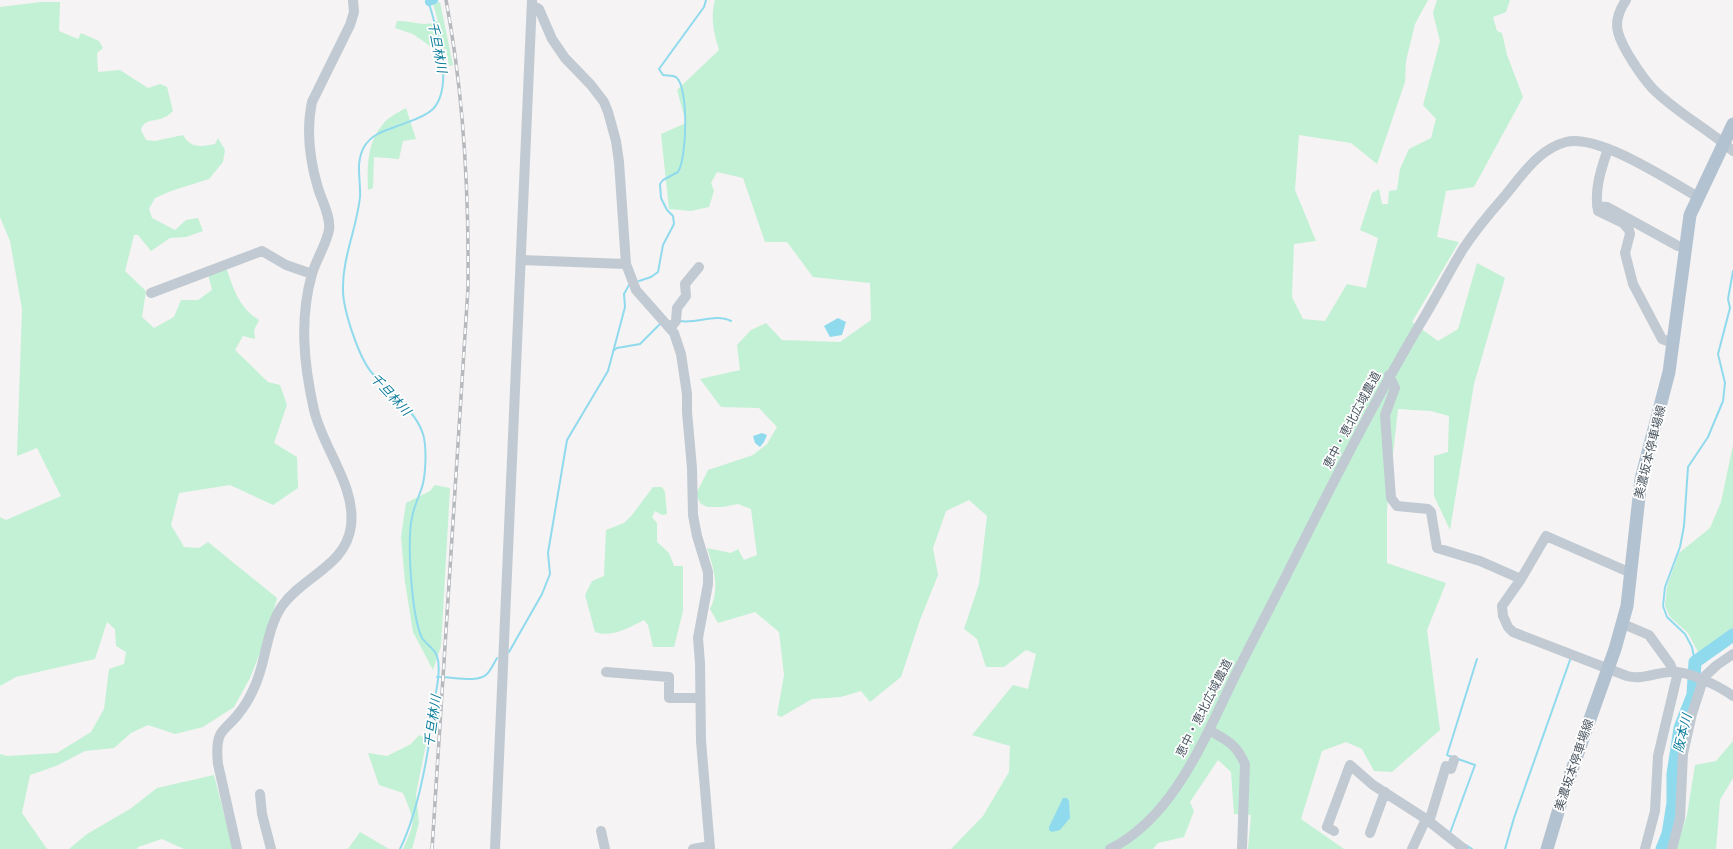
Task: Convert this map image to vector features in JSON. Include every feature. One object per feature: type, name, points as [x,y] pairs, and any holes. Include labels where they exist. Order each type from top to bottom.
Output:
[{"type":"main road","name":"美濃坂本停車場線","points":[[1547,849],[1564,792],[1623,624],[1631,573],[1641,479],[1663,400],[1673,343],[1690,215],[1698,197],[1729,147],[1733,124]]},
{"type":"street","points":[[237,849],[218,764],[217,749],[220,734],[240,713],[254,687],[281,607],[296,591],[337,558],[344,548],[351,525],[352,510],[349,496],[321,433],[314,411],[304,344],[303,325],[312,274],[329,230],[328,220],[318,186],[311,150],[310,114],[312,102],[350,25],[354,12],[353,0]]},
{"type":"street","points":[[1626,0],[1617,19],[1618,32],[1625,48],[1648,83],[1658,93],[1729,147]]},
{"type":"street","points":[[495,849],[532,3]]},
{"type":"street","points":[[532,3],[539,9],[552,39],[564,58],[591,85],[604,102],[616,141],[619,162],[626,264],[636,290],[651,310],[670,328],[678,340],[686,376],[692,468],[693,515],[697,536],[708,572],[708,584],[698,638],[700,663],[699,698],[706,814],[710,847],[693,849]]},
{"type":"street","name":"恵中・恵北広域農道","points":[[1110,849],[1131,836],[1156,815],[1171,796],[1209,730],[1389,375],[1463,250],[1483,222],[1538,158],[1557,145],[1573,141],[1586,142],[1608,149],[1635,161],[1698,197]]},
{"type":"street","points":[[1608,149],[1597,184],[1598,211],[1622,223],[1629,230],[1630,234],[1625,253],[1633,284],[1662,339],[1673,343]]},
{"type":"street","points":[[1597,206],[1607,207],[1678,246],[1686,248]]},
{"type":"street","points":[[151,293],[262,251],[286,265],[312,274]]},
{"type":"street","points":[[521,260],[626,264]]},
{"type":"street","points":[[670,328],[676,321],[677,308],[686,296],[685,284],[699,267]]},
{"type":"street","points":[[1389,375],[1394,388],[1386,415],[1391,498],[1397,506],[1428,509],[1431,512],[1437,548],[1480,561],[1522,579]]},
{"type":"street","points":[[1631,573],[1546,536],[1522,579],[1502,606],[1503,616],[1508,627],[1513,632],[1608,669],[1635,678],[1675,672],[1703,680],[1733,696]]},
{"type":"street","points":[[1623,624],[1649,635],[1675,672],[1658,756],[1655,811],[1645,849]]},
{"type":"street","points":[[1672,849],[1680,818],[1683,754],[1692,714],[1703,680],[1710,671],[1733,654]]},
{"type":"street","points":[[606,672],[669,677],[669,698],[699,698]]},
{"type":"street","points":[[1209,730],[1232,743],[1240,752],[1245,764],[1242,849]]},
{"type":"street","points":[[1412,849],[1428,820],[1446,766],[1451,769],[1454,760]]},
{"type":"street","points":[[1334,831],[1327,827],[1350,765],[1385,792],[1428,820],[1464,849]]},
{"type":"street","points":[[1370,833],[1385,792]]},
{"type":"street","points":[[260,794],[262,814],[271,849]]},
{"type":"street","points":[[601,831],[605,849]]},
{"type":"green space","points":[[715,0],[1428,0],[1415,24],[1406,61],[1405,82],[1377,164],[1351,143],[1299,135],[1295,190],[1316,241],[1294,244],[1292,297],[1303,319],[1325,321],[1347,284],[1366,288],[1378,238],[1360,230],[1372,193],[1379,189],[1382,204],[1388,204],[1389,191],[1397,190],[1400,169],[1409,149],[1431,138],[1436,119],[1423,105],[1440,41],[1433,13],[1437,0],[1510,0],[1506,12],[1493,17],[1497,31],[1502,33],[1507,55],[1523,97],[1474,187],[1446,191],[1437,237],[1459,242],[1412,322],[1438,341],[1458,329],[1477,263],[1505,278],[1474,384],[1450,530],[1434,496],[1434,456],[1448,452],[1449,416],[1431,411],[1398,409],[1387,509],[1387,563],[1446,583],[1427,630],[1440,730],[1392,772],[1374,771],[1362,749],[1346,742],[1322,751],[1301,819],[1344,849],[1248,849],[1251,815],[1234,814],[1231,772],[1218,760],[1190,802],[1194,811],[1184,837],[1158,843],[1153,849],[951,849],[983,816],[1009,772],[1010,746],[972,735],[1013,685],[1028,689],[1036,654],[1026,650],[1004,667],[986,667],[977,639],[964,629],[979,584],[987,516],[969,500],[946,511],[933,548],[938,575],[920,620],[901,677],[870,702],[861,691],[841,697],[812,699],[781,717],[777,715],[784,675],[779,632],[755,612],[718,623],[710,609],[715,594],[715,579],[707,548],[731,553],[738,549],[744,560],[757,555],[751,509],[738,504],[723,507],[707,507],[700,503],[696,494],[708,470],[753,455],[767,444],[777,427],[759,408],[721,407],[700,379],[740,370],[737,345],[751,330],[766,323],[782,340],[840,342],[871,320],[870,283],[813,277],[787,242],[765,242],[743,178],[717,172],[711,183],[714,191],[709,207],[691,211],[669,209],[661,134],[686,123],[677,90],[719,50],[714,31],[713,19]]},
{"type":"green space","points":[[41,2],[60,2],[59,31],[78,39],[81,33],[99,41],[103,48],[97,53],[98,72],[120,70],[148,88],[160,84],[167,87],[173,111],[162,119],[148,122],[143,126],[141,130],[146,140],[155,141],[183,135],[189,142],[196,146],[205,146],[215,144],[218,138],[225,150],[223,162],[209,179],[171,191],[155,198],[149,209],[152,218],[175,230],[186,220],[198,218],[203,231],[186,237],[170,238],[151,251],[138,235],[134,235],[125,271],[146,291],[142,317],[154,328],[174,317],[181,300],[198,300],[212,290],[208,274],[226,267],[234,290],[246,310],[259,320],[254,330],[255,339],[243,336],[235,350],[268,382],[280,385],[287,405],[274,443],[297,457],[298,488],[273,505],[230,485],[179,493],[171,525],[184,547],[199,548],[208,542],[277,598],[267,635],[250,678],[234,707],[203,727],[175,734],[148,725],[131,733],[114,748],[85,751],[56,766],[30,775],[22,813],[47,849],[0,849],[0,754],[7,756],[57,753],[91,732],[104,709],[109,669],[124,664],[126,652],[116,646],[115,629],[107,622],[95,659],[16,677],[0,686],[0,517],[6,520],[61,496],[37,448],[17,456],[22,309],[10,241],[0,217],[0,7]]},
{"type":"green space","points":[[440,2],[453,65],[449,66],[446,49],[430,46],[413,34],[395,28],[397,21],[427,24],[438,21],[433,4]]},
{"type":"green space","points":[[406,108],[416,139],[403,141],[399,159],[374,157],[373,188],[368,190],[369,155],[374,139],[385,121]]},
{"type":"green space","points":[[1733,445],[1733,632],[1699,654],[1688,633],[1670,617],[1665,606],[1667,586],[1679,553],[1710,528],[1721,502]]},
{"type":"green space","points":[[435,485],[450,488],[441,646],[433,670],[413,632],[405,582],[401,537],[406,503],[430,491]]},
{"type":"green space","points":[[653,487],[662,487],[665,492],[667,514],[662,515],[655,511],[652,517],[657,523],[657,542],[669,553],[674,566],[683,566],[683,611],[674,647],[653,647],[648,625],[644,620],[614,633],[601,634],[595,632],[585,595],[592,581],[604,576],[606,530],[624,523],[632,515]]},
{"type":"green space","points":[[419,735],[427,739],[416,794],[419,823],[412,849],[403,849],[412,826],[412,816],[410,810],[403,793],[379,785],[368,753],[387,756],[411,744]]},
{"type":"green space","points":[[1733,741],[1733,778],[1720,800],[1716,849],[1676,849],[1687,815],[1695,765],[1716,761]]},
{"type":"green space","points":[[214,775],[233,849],[184,849],[162,839],[138,847],[137,849],[69,849],[87,834],[130,809],[157,788]]},
{"type":"green space","points":[[360,832],[389,849],[348,849]]},
{"type":"water","points":[[838,318],[846,322],[842,335],[830,337],[824,326]]},
{"type":"water","points":[[762,433],[767,435],[760,447],[755,443],[753,436]]},
{"type":"water","points":[[1063,798],[1067,798],[1069,801],[1070,818],[1060,830],[1052,832],[1049,830],[1049,827]]},
{"type":"waterway","name":"千旦林川","points":[[400,849],[407,833],[419,795],[430,735],[439,671],[436,653],[422,638],[419,629],[414,603],[411,573],[410,529],[413,512],[423,485],[425,447],[423,434],[414,417],[372,373],[362,357],[346,309],[343,278],[360,197],[359,165],[361,153],[364,147],[370,139],[378,134],[415,120],[433,109],[439,99],[443,86],[442,56],[428,0]]},
{"type":"waterway","name":"千旦林川","points":[[429,2],[434,0]]},
{"type":"waterway","points":[[639,281],[651,277],[658,272],[663,245],[674,224],[673,216],[667,210],[661,198],[660,184],[663,180],[678,172],[681,164],[685,138],[685,108],[680,83],[676,77],[663,75],[659,69],[704,7],[706,0]]},
{"type":"waterway","points":[[1695,662],[1692,647],[1685,634],[1667,617],[1663,606],[1665,587],[1680,547],[1684,526],[1688,467],[1708,437],[1723,401],[1725,383],[1718,354],[1730,308],[1728,299],[1733,271]]},
{"type":"waterway","points":[[509,652],[542,594],[550,574],[548,553],[567,440],[608,371],[625,307],[624,294],[629,285]]},
{"type":"waterway","points":[[680,321],[686,322],[712,318],[731,321]]},
{"type":"waterway","points":[[613,351],[617,348],[640,344],[660,324]]},
{"type":"waterway","name":"阪本川","points":[[1662,849],[1668,834],[1673,803],[1673,774],[1680,728],[1693,695],[1695,662],[1733,635]]},
{"type":"waterway","points":[[437,677],[477,679],[487,674],[497,658]]},
{"type":"waterway","points":[[1452,757],[1447,755],[1477,659]]},
{"type":"waterway","points":[[1505,849],[1514,818],[1570,660]]},
{"type":"waterway","points":[[1451,834],[1450,833],[1475,765],[1458,759]]},
{"type":"waterway","points":[[1466,845],[1472,849]]},
{"type":"railway","points":[[432,849],[468,288],[468,215],[464,143],[457,71],[446,0]]}]
